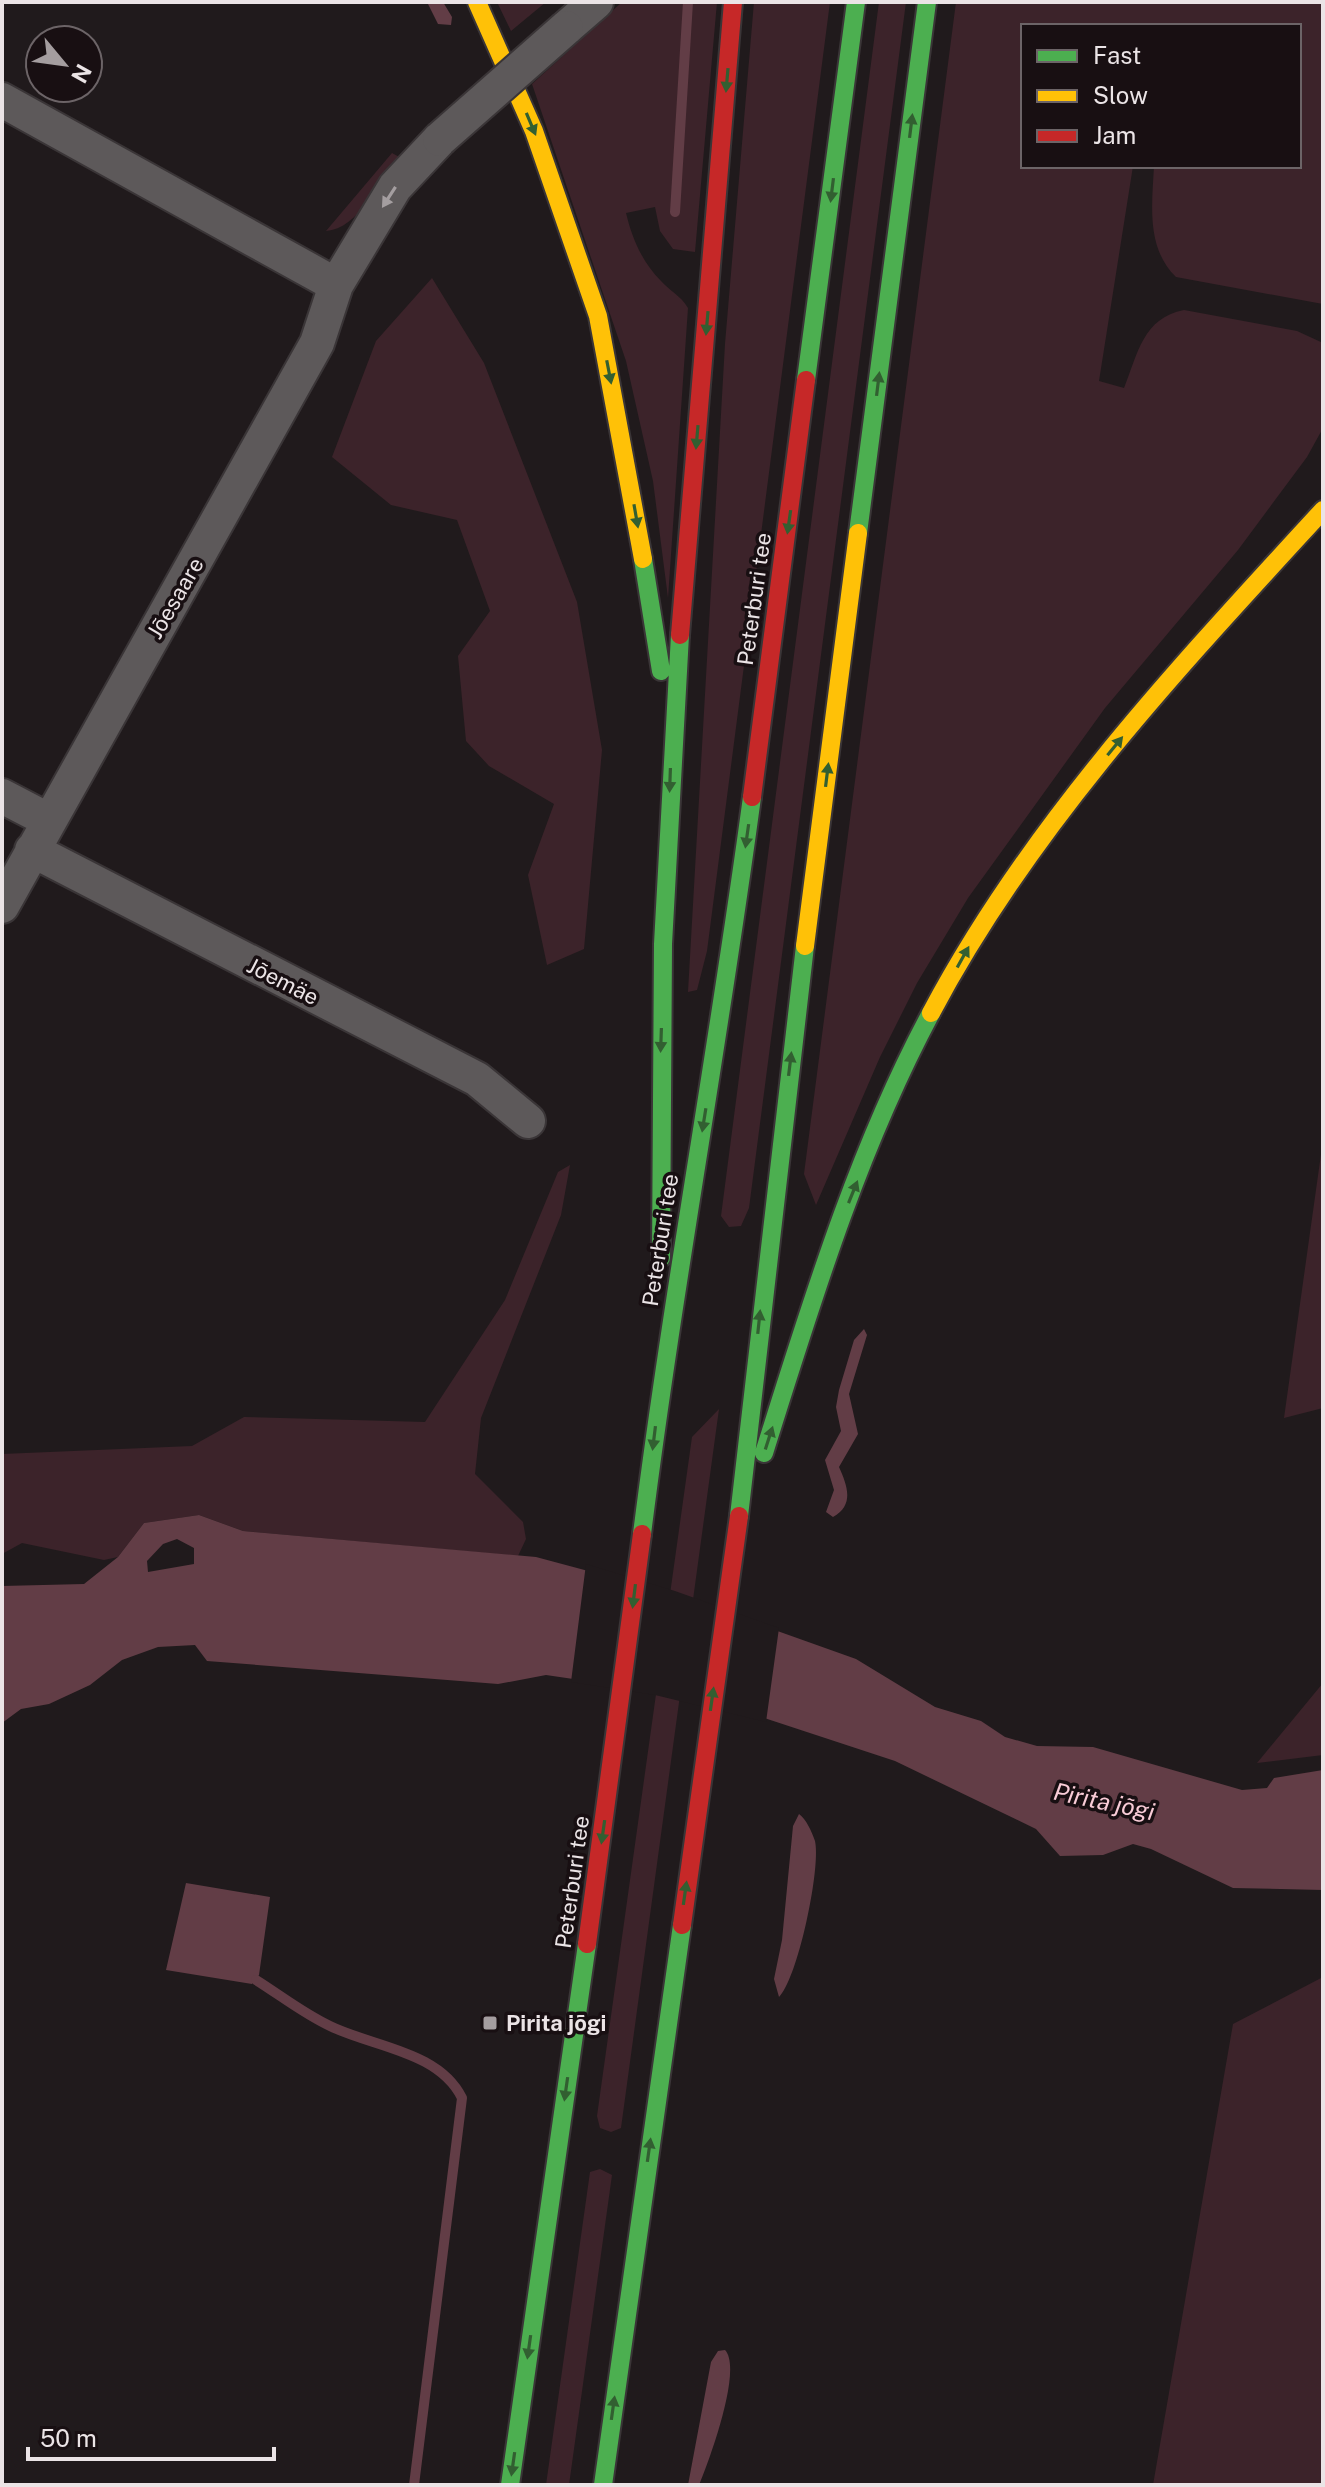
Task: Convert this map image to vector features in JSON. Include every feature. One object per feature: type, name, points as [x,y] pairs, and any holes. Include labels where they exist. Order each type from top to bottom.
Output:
[{"type":"highway","points":[[477,2],[534,131],[598,316],[636,515],[672,739]]},
{"type":"highway","points":[[664,1360],[658,1127],[672,739],[733,2]]},
{"type":"highway","name":"Peterburi tee","points":[[510,2485],[614,1755],[664,1360],[730,961],[856,2]]},
{"type":"highway","points":[[603,2485],[736,1539],[806,936],[927,2]]},
{"type":"highway","points":[[736,1539],[832,1243],[912,1049],[976,935],[1051,825],[1129,728],[1271,566],[1319,502]]},
{"type":"street","name":"Jõesaare","points":[[2,906],[317,343],[336,285],[395,187],[440,139],[596,2]]},
{"type":"street","points":[[2,100],[336,285]]},
{"type":"street","name":"Jõemäe","points":[[2,796],[40,835],[477,1079],[528,1121]]},
{"type":"shaded area","points":[[497,2],[546,2],[511,31]]},
{"type":"shaded area","points":[[622,2],[717,2],[695,252],[673,249],[660,231],[655,207],[626,213],[648,266],[688,308],[668,598],[653,481],[626,361],[532,84]]},
{"type":"shaded area","points":[[754,2],[830,2],[707,951],[697,990],[688,992],[725,344]]},
{"type":"shaded area","points":[[879,2],[906,2],[749,1208],[741,1226],[729,1227],[721,1216]]},
{"type":"shaded area","points":[[956,2],[1323,2],[1323,304],[1176,277],[1160,253],[1153,225],[1154,168],[1301,168],[1301,24],[1021,24],[1021,168],[1133,168],[1099,381],[1124,388],[1138,350],[1151,329],[1170,314],[1184,310],[1297,331],[1323,343],[1323,428],[1307,457],[1238,550],[1105,708],[968,898],[917,983],[880,1057],[816,1205],[804,1174]]},
{"type":"shaded area","points":[[392,153],[401,158],[359,213],[338,228],[326,231]]},
{"type":"shaded area","points":[[432,278],[484,363],[577,602],[602,750],[584,949],[547,965],[528,875],[554,804],[489,766],[466,741],[458,656],[490,611],[457,520],[391,505],[332,457],[376,341]]},
{"type":"shaded area","points":[[1323,1140],[1323,1408],[1284,1418]]},
{"type":"shaded area","points":[[570,1165],[561,1215],[481,1418],[475,1474],[523,1522],[526,1539],[518,1556],[243,1531],[199,1515],[144,1523],[118,1557],[104,1560],[22,1543],[2,1554],[2,1454],[192,1446],[244,1417],[425,1422],[505,1300],[558,1172]]},
{"type":"shaded area","points":[[719,1409],[621,2128],[611,2132],[600,2128],[597,2116],[692,1437]]},
{"type":"shaded area","points":[[1323,1683],[1323,1755],[1257,1763]]},
{"type":"shaded area","points":[[1323,1977],[1323,2485],[1153,2485],[1233,2024]]},
{"type":"shaded area","points":[[600,2169],[612,2175],[569,2485],[546,2485],[590,2172]]},
{"type":"water","points":[[427,2],[443,2],[452,17],[451,25],[438,24]]},
{"type":"water","points":[[864,1329],[867,1335],[849,1394],[858,1434],[839,1467],[847,1501],[833,1517],[826,1512],[834,1490],[825,1460],[841,1431],[836,1407],[839,1390],[854,1340]]},
{"type":"water","points":[[199,1515],[243,1531],[536,1557],[674,1594],[856,1659],[935,1707],[981,1721],[1005,1737],[1037,1746],[1093,1747],[1242,1790],[1267,1788],[1274,1778],[1323,1770],[1323,1890],[1233,1888],[1151,1849],[1133,1844],[1103,1855],[1060,1856],[1036,1829],[895,1761],[746,1712],[655,1691],[546,1675],[498,1684],[207,1661],[195,1645],[158,1647],[122,1660],[90,1685],[49,1704],[21,1709],[2,1723],[2,1586],[84,1584],[118,1557],[144,1523]],"holes":[[[177,1539],[194,1548],[194,1564],[148,1572],[147,1561],[163,1544]]]},
{"type":"water","points":[[799,1814],[815,1841],[815,1874],[800,1946],[779,1997],[774,1979],[782,1940],[793,1826]]},
{"type":"water","points":[[186,1883],[270,1897],[259,1975],[252,1984],[166,1970]]},
{"type":"water","points":[[725,2350],[730,2376],[722,2416],[699,2485],[688,2485],[711,2362],[718,2351]]},
{"type":"pier","points":[[586,1564],[779,1628],[766,1722],[655,1695],[571,1682]]},
{"type":"waterway","points":[[675,212],[688,2]]},
{"type":"waterway","points":[[256,1980],[330,2026],[421,2060],[451,2082],[462,2098],[414,2485]]},
{"type":"traffic: fast","points":[[806,380],[856,2]]},
{"type":"traffic: fast","points":[[858,533],[927,2]]},
{"type":"traffic: fast","points":[[643,559],[661,671]]},
{"type":"traffic: fast","points":[[661,1258],[663,944],[680,635]]},
{"type":"traffic: fast","points":[[642,1534],[752,797]]},
{"type":"traffic: fast","points":[[739,1516],[805,946]]},
{"type":"traffic: fast","points":[[764,1453],[837,1229],[880,1119],[931,1013]]},
{"type":"traffic: fast","points":[[603,2485],[682,1925]]},
{"type":"traffic: fast","points":[[510,2485],[587,1944]]},
{"type":"traffic: slow","points":[[477,2],[534,131],[598,316],[643,559]]},
{"type":"traffic: slow","points":[[931,1013],[1014,877],[1061,812],[1162,688],[1323,510]]},
{"type":"traffic: slow","points":[[805,946],[858,533]]},
{"type":"traffic: jam","points":[[680,635],[733,2]]},
{"type":"traffic: jam","points":[[752,797],[806,380]]},
{"type":"traffic: jam","points":[[682,1925],[739,1516]]},
{"type":"traffic: jam","points":[[587,1944],[642,1534]]},
{"type":"place","name":"Pirita jõgi","points":[[490,2023]]}]
